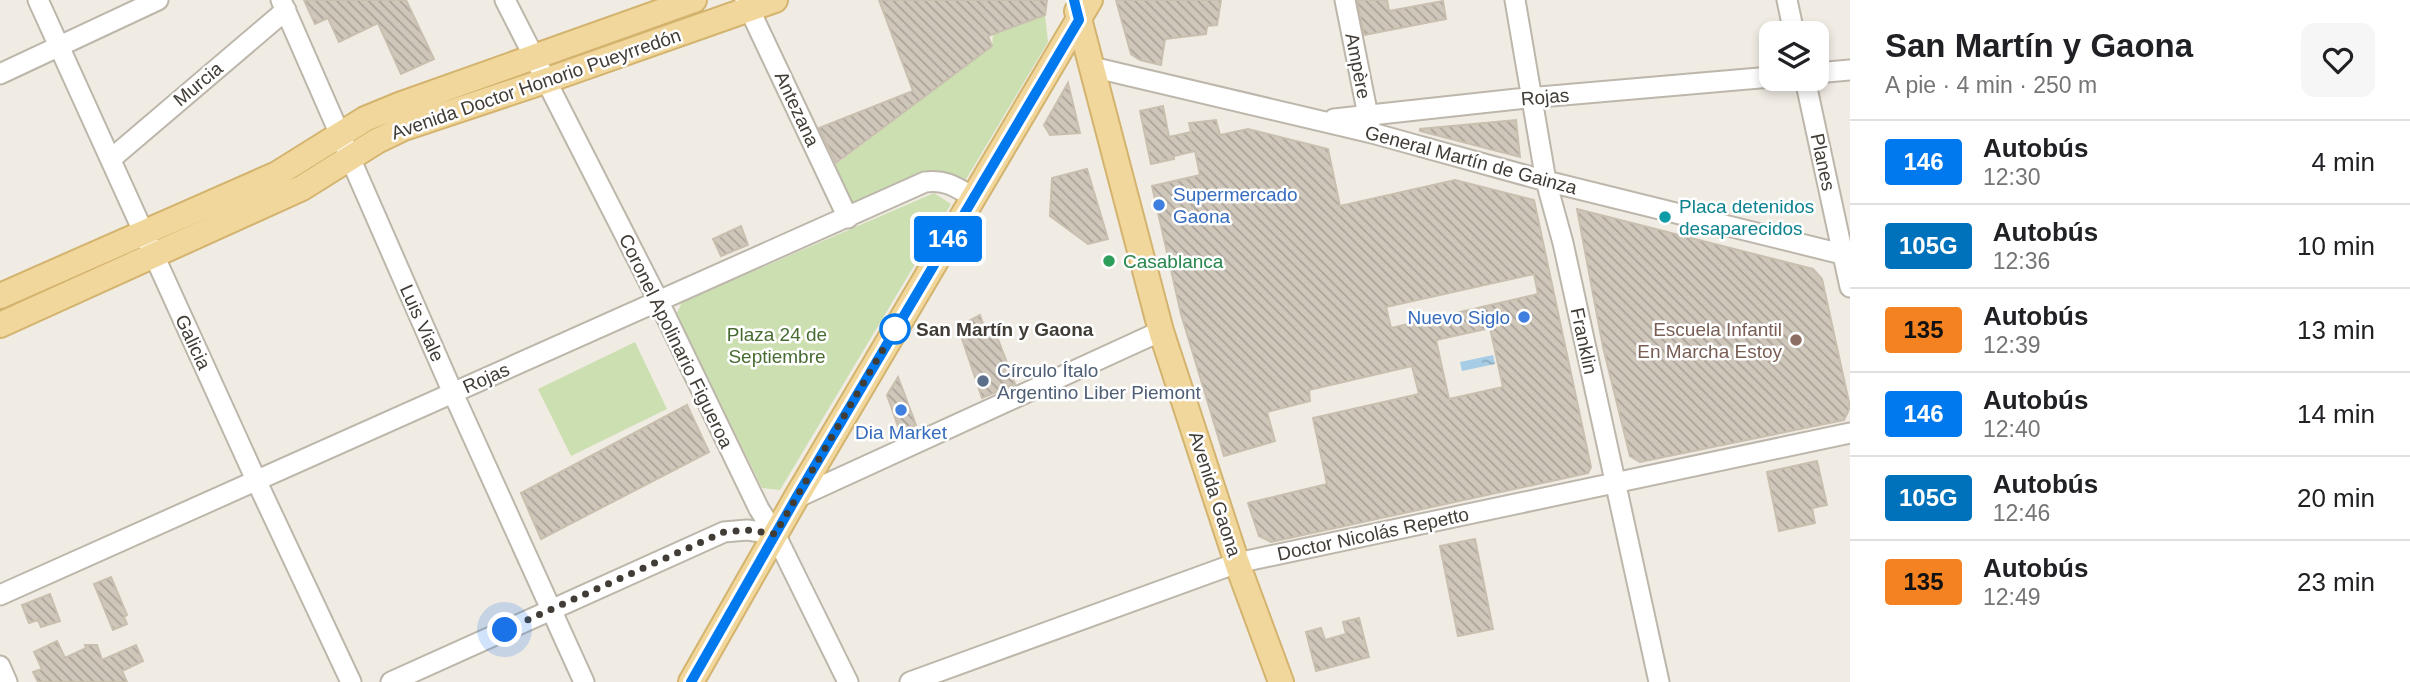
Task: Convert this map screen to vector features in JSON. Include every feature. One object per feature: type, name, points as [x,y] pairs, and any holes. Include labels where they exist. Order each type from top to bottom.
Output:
[{"type":"main road","name":"Avenida Doctor Honorio Pueyrredón","points":[[0,325],[277,174],[339,134],[399,105],[694,0]]},
{"type":"main road","name":"Avenida Doctor Honorio Pueyrredón","points":[[0,296],[302,188],[350,157],[423,120],[545,81],[747,5],[775,0]]},
{"type":"main road","name":"Avenida Gaona","points":[[1081,7],[1092,67],[1161,331],[1237,563],[1282,682]]},
{"type":"main road","points":[[691,682],[1043,78],[1081,7]]},
{"type":"main road","points":[[1043,78],[1063,64],[1074,63],[1092,67]]},
{"type":"street","name":"Galicia","points":[[38,0],[351,682]]},
{"type":"street","points":[[0,74],[158,0]]},
{"type":"street","name":"Coronel Apolinario Figueroa","points":[[505,0],[848,682]]},
{"type":"street","name":"Ampère","points":[[1345,0],[1370,124]]},
{"type":"street","name":"Franklin","points":[[1515,0],[1546,181],[1561,234],[1659,682]]},
{"type":"street","points":[[1787,0],[1791,21]]},
{"type":"street","name":"Luis Viale","points":[[284,5],[453,393],[584,682]]},
{"type":"street","name":"Murcia","points":[[111,159],[284,5]]},
{"type":"street","name":"Antezana","points":[[747,5],[848,218]]},
{"type":"street","name":"Rojas","points":[[1092,67],[1319,121],[1370,124],[1533,98],[1759,78]]},
{"type":"street","points":[[1829,72],[1850,70]]},
{"type":"street","name":"Planes","points":[[1808,91],[1847,256],[1850,287]]},
{"type":"street","name":"General Martín de Gainza","points":[[1370,124],[1546,181],[1847,256]]},
{"type":"street","name":"Rojas","points":[[0,595],[925,182],[938,180],[950,183],[973,197]]},
{"type":"street","points":[[796,498],[1161,331]]},
{"type":"street","name":"Doctor Nicolás Repetto","points":[[910,682],[1237,563],[1850,433]]},
{"type":"street","points":[[391,682],[724,532],[747,530],[775,534]]},
{"type":"street","points":[[0,666],[7,682]]},
{"type":"green space","points":[[1045,15],[1048,42],[965,181],[943,172],[853,208],[834,166],[992,46],[993,34]]},
{"type":"green space","name":"Plaza 24 de Septiembre","points":[[934,193],[951,204],[780,490],[762,488],[676,315],[682,302]]},
{"type":"green space","points":[[635,342],[667,409],[571,456],[538,389]]},
{"type":"water","points":[[1493,355],[1495,364],[1462,371],[1460,362]]},
{"type":"building","points":[[304,0],[406,0],[434,59],[401,74],[378,23],[339,42],[328,18],[315,24]]},
{"type":"building","points":[[879,0],[1047,0],[1045,15],[988,36],[992,46],[836,163],[819,128],[913,91]]},
{"type":"building","points":[[1116,0],[1221,0],[1217,25],[1207,26],[1206,34],[1165,39],[1161,65],[1140,60],[1131,54]]},
{"type":"building","points":[[1357,0],[1387,0],[1389,11],[1443,1],[1446,19],[1364,35]]},
{"type":"building","points":[[1068,83],[1080,133],[1050,135],[1044,125]]},
{"type":"building","points":[[1163,106],[1169,137],[1191,132],[1189,123],[1216,120],[1220,135],[1248,129],[1328,149],[1340,206],[1455,180],[1534,200],[1591,467],[1588,473],[1271,542],[1259,536],[1248,503],[1327,484],[1313,418],[1419,394],[1412,366],[1309,390],[1310,401],[1267,412],[1275,441],[1224,456],[1181,314],[1152,186],[1200,175],[1195,151],[1151,164],[1140,111]],"holes":[[[1534,274],[1538,294],[1391,328],[1386,307]],[[1490,328],[1503,387],[1449,399],[1436,340]]]},
{"type":"building","points":[[1516,120],[1520,157],[1420,131],[1420,129]]},
{"type":"building","points":[[1087,169],[1108,239],[1088,244],[1050,216],[1052,178]]},
{"type":"building","points":[[1577,209],[1813,269],[1822,279],[1850,407],[1844,420],[1640,462],[1630,456],[1603,347]]},
{"type":"building","points":[[741,226],[748,245],[721,256],[713,239]]},
{"type":"building","points":[[980,315],[988,338],[996,334],[1015,384],[982,398],[958,327]]},
{"type":"building","name":"Dia Market","points":[[898,377],[916,425],[900,432],[887,395]]},
{"type":"building","points":[[687,405],[709,452],[541,539],[521,493]]},
{"type":"building","points":[[1817,461],[1827,505],[1812,508],[1815,523],[1779,531],[1767,472]]},
{"type":"building","points":[[1475,539],[1493,629],[1458,636],[1440,546]]},
{"type":"building","points":[[111,577],[127,615],[124,617],[127,624],[113,630],[94,584]]},
{"type":"building","points":[[50,594],[60,621],[41,627],[38,620],[29,623],[22,605]]},
{"type":"building","points":[[1359,618],[1369,657],[1316,671],[1306,632],[1321,628],[1325,640],[1346,634],[1343,622]]},
{"type":"building","points":[[57,641],[65,658],[86,648],[85,645],[97,645],[102,660],[136,645],[143,661],[122,671],[127,682],[38,682],[33,672],[42,669],[34,652]]},
{"type":"bus line","name":"146","points":[[691,682],[796,498],[1079,20],[1074,0]]},
{"type":"place","name":"Supermercado Gaona","points":[[1159,205]]},
{"type":"place","name":"Placa detenidos desaparecidos","points":[[1665,217]]},
{"type":"place","name":"Casablanca","points":[[1109,261]]},
{"type":"place","name":"Nuevo Siglo","points":[[1524,317]]},
{"type":"place","name":"San Martín y Gaona","points":[[895,329]]},
{"type":"place","name":"Escuela Infantil En Marcha Estoy","points":[[1796,340]]},
{"type":"place","name":"Círculo Ítalo Argentino Liber Piemont","points":[[983,381]]},
{"type":"place","name":"Dia Market","points":[[901,410]]},
{"type":"route","points":[[505,630],[724,532],[747,530],[775,534],[895,329]]}]
